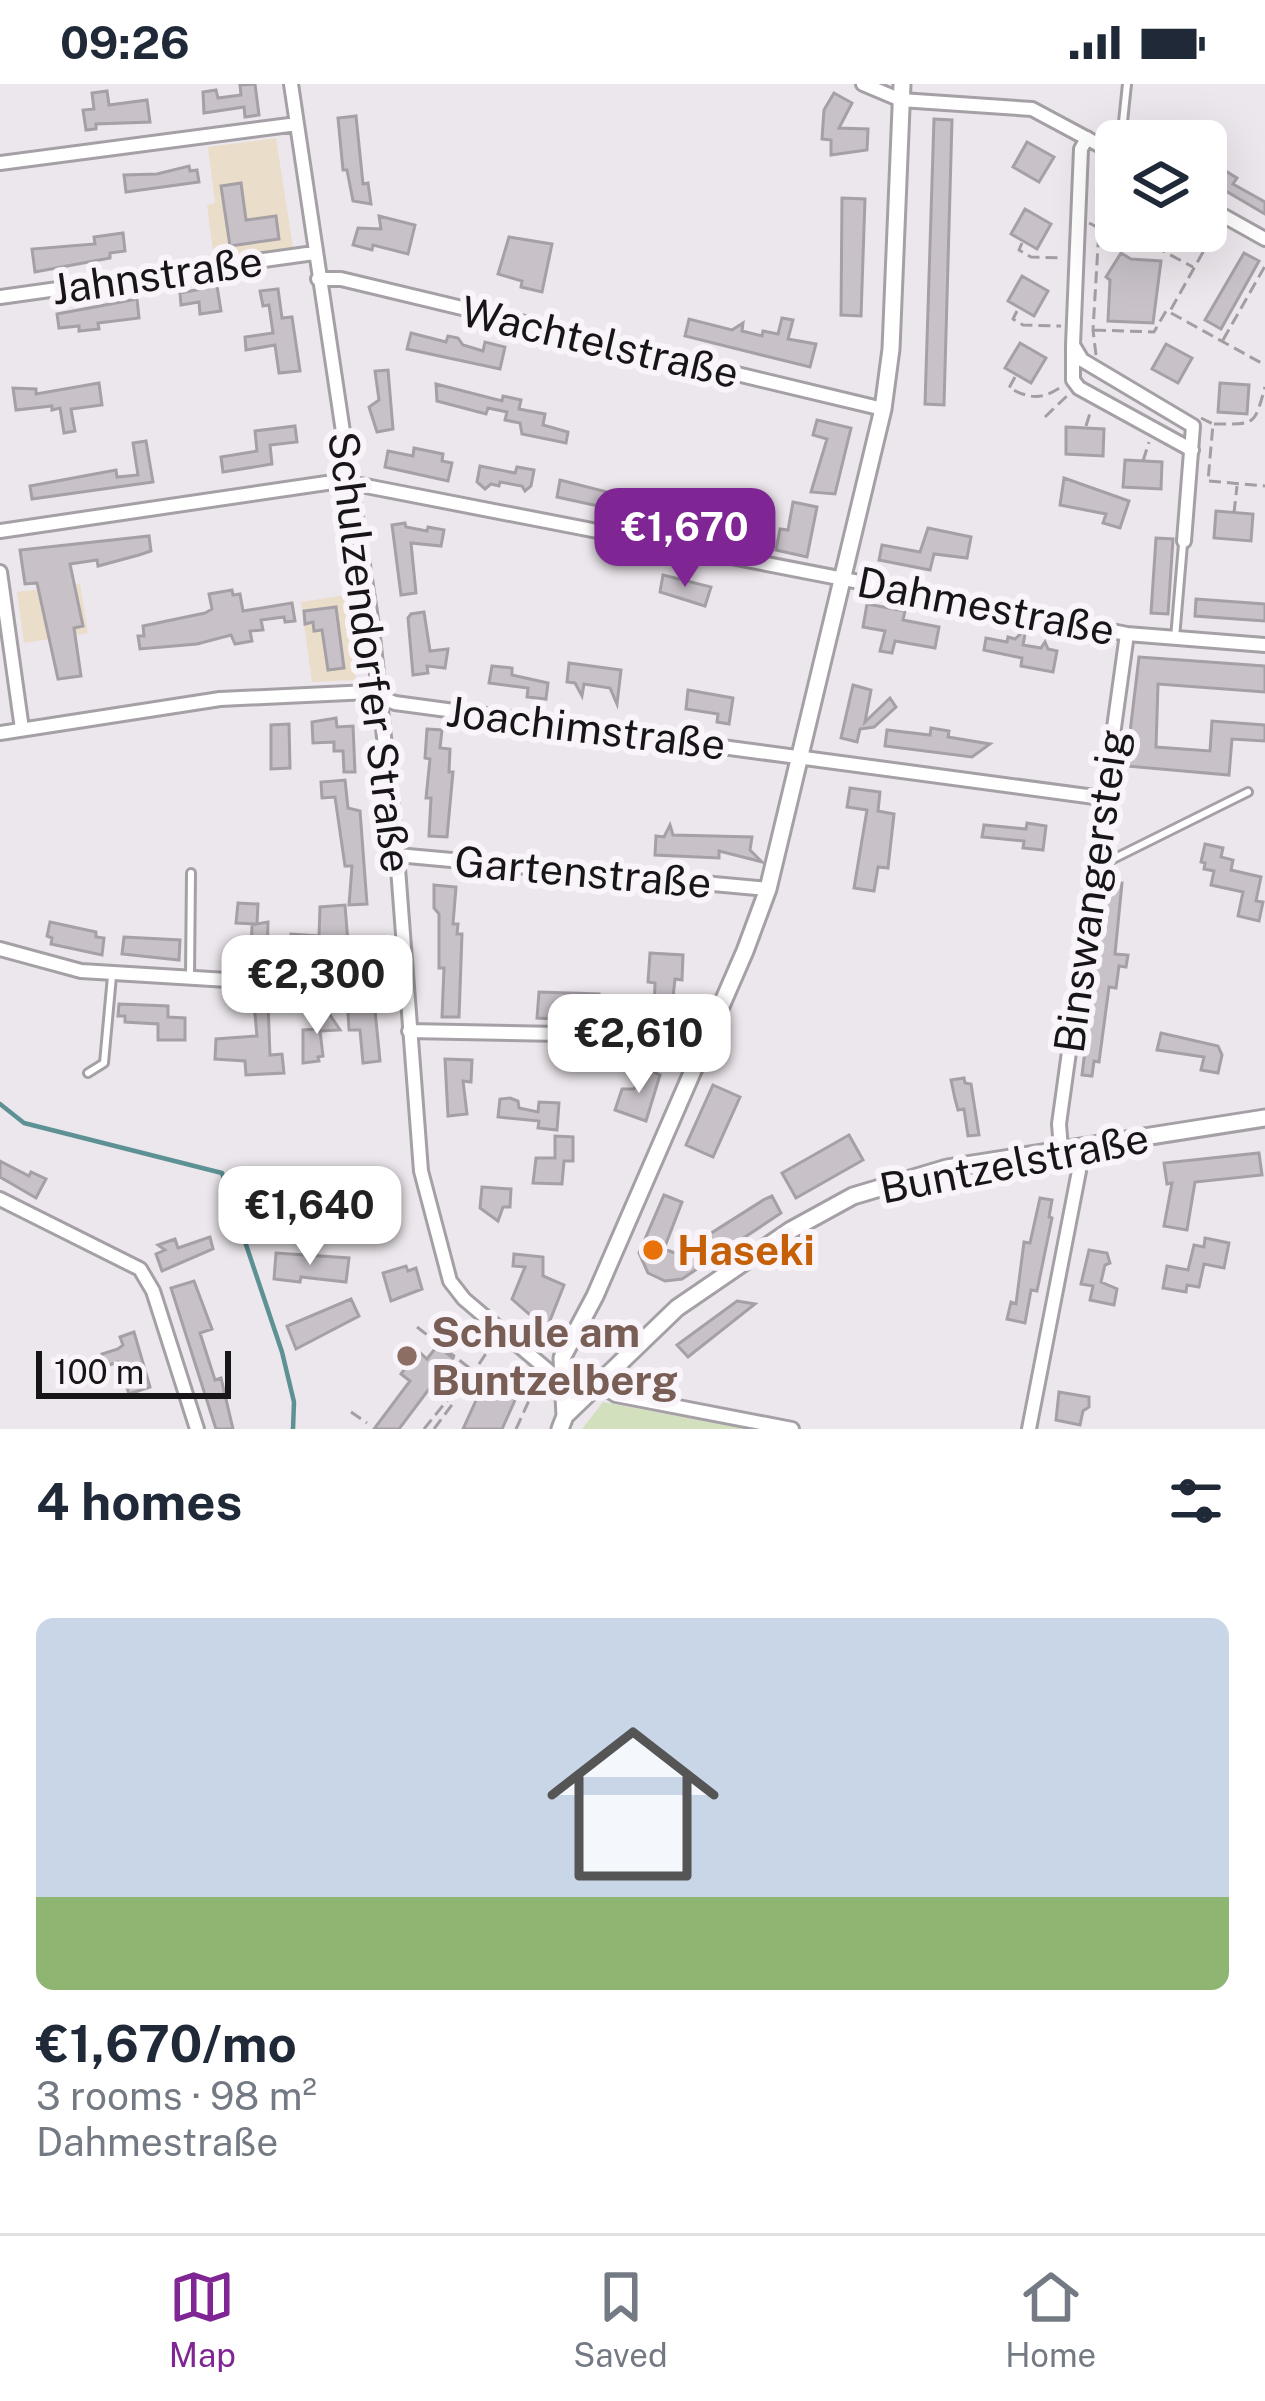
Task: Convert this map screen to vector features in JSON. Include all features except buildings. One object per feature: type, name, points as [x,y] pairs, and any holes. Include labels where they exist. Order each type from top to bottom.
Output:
[{"type":"street","name":"Schulzendorfer Straße","points":[[291,84],[380,697],[398,855],[421,1172],[446,1273],[464,1299],[563,1383]]},
{"type":"street","points":[[863,84],[1032,109],[1095,144]]},
{"type":"street","points":[[562,1422],[562,1358],[595,1296],[753,934],[768,889],[883,409],[891,349],[902,92]]},
{"type":"street","points":[[0,163],[297,124]]},
{"type":"street","points":[[1087,138],[1081,149],[1075,382],[1192,450]]},
{"type":"street","points":[[1227,217],[1264,236]]},
{"type":"street","name":"Jahnstraße","points":[[0,297],[314,253]]},
{"type":"street","name":"Wachtelstraße","points":[[318,279],[340,279],[883,409]]},
{"type":"street","points":[[1073,345],[1082,360],[1193,426],[1184,541]]},
{"type":"street","name":"Dahmestraße","points":[[0,531],[329,482],[351,483],[1127,634],[1265,645]]},
{"type":"street","points":[[0,572],[22,729]]},
{"type":"street","name":"Binswangersteig","points":[[1029,1429],[1079,1171],[1059,1124],[1127,634]]},
{"type":"street","name":"Joachimstraße","points":[[0,733],[220,699],[369,692],[395,703],[1102,798]]},
{"type":"street","name":"Gartenstraße","points":[[398,855],[768,889]]},
{"type":"street","points":[[0,949],[81,971],[406,992]]},
{"type":"street","points":[[409,1030],[666,1036],[704,1045]]},
{"type":"street","name":"Buntzelstraße","points":[[562,1422],[636,1344],[714,1280],[853,1196],[928,1173],[1265,1118]]},
{"type":"street","points":[[0,1199],[140,1269],[153,1291],[197,1429]]},
{"type":"street","points":[[599,1384],[616,1395],[792,1429]]},
{"type":"lane","points":[[1123,120],[1127,84]]},
{"type":"lane","points":[[1175,638],[1184,541]]},
{"type":"lane","points":[[1092,870],[1248,792]]},
{"type":"lane","points":[[190,976],[191,873]]},
{"type":"lane","points":[[88,1072],[104,1063],[113,972]]},
{"type":"path","points":[[1078,221],[1095,224]]},
{"type":"path","points":[[1022,243],[1018,250],[1030,257],[1077,259]]},
{"type":"path","points":[[1097,252],[1093,330],[1095,352],[1103,364]]},
{"type":"path","points":[[1165,252],[1194,268]]},
{"type":"path","points":[[1171,311],[1203,252]]},
{"type":"path","points":[[1222,342],[1265,266]]},
{"type":"path","points":[[1017,311],[1012,319],[1023,325],[1074,327]]},
{"type":"path","points":[[1093,330],[1154,332],[1166,311],[1171,311],[1265,365]]},
{"type":"path","points":[[1016,377],[1010,388],[1028,398],[1044,398],[1075,382]]},
{"type":"path","points":[[1045,417],[1075,382]]},
{"type":"path","points":[[1194,414],[1213,424],[1248,425],[1254,421],[1265,387]]},
{"type":"path","points":[[1086,426],[1097,398]]},
{"type":"path","points":[[1213,424],[1208,481],[1265,486]]},
{"type":"path","points":[[1143,461],[1156,430]]},
{"type":"path","points":[[1234,513],[1237,484]]},
{"type":"path","points":[[417,1327],[500,1390]]},
{"type":"path","points":[[459,1394],[491,1346]]},
{"type":"path","points":[[394,1353],[405,1359]]},
{"type":"path","points":[[516,1429],[539,1379]]},
{"type":"path","points":[[424,1429],[452,1400],[434,1429]]},
{"type":"path","points":[[351,1412],[367,1423]]},
{"type":"shaded area","points":[[276,138],[293,248],[214,259],[207,205],[215,203],[208,147]]},
{"type":"shaded area","points":[[80,584],[88,633],[24,643],[17,592]]},
{"type":"shaded area","points":[[346,595],[356,680],[312,682],[301,602]]},
{"type":"green space","points":[[603,1402],[746,1429],[582,1429]]},
{"type":"waterway","points":[[0,1104],[24,1123],[222,1173],[282,1352],[294,1402],[293,1429]]},
{"type":"place","name":"Haseki","points":[[653,1250]]},
{"type":"place","name":"Schule am Buntzelberg","points":[[407,1356]]}]
